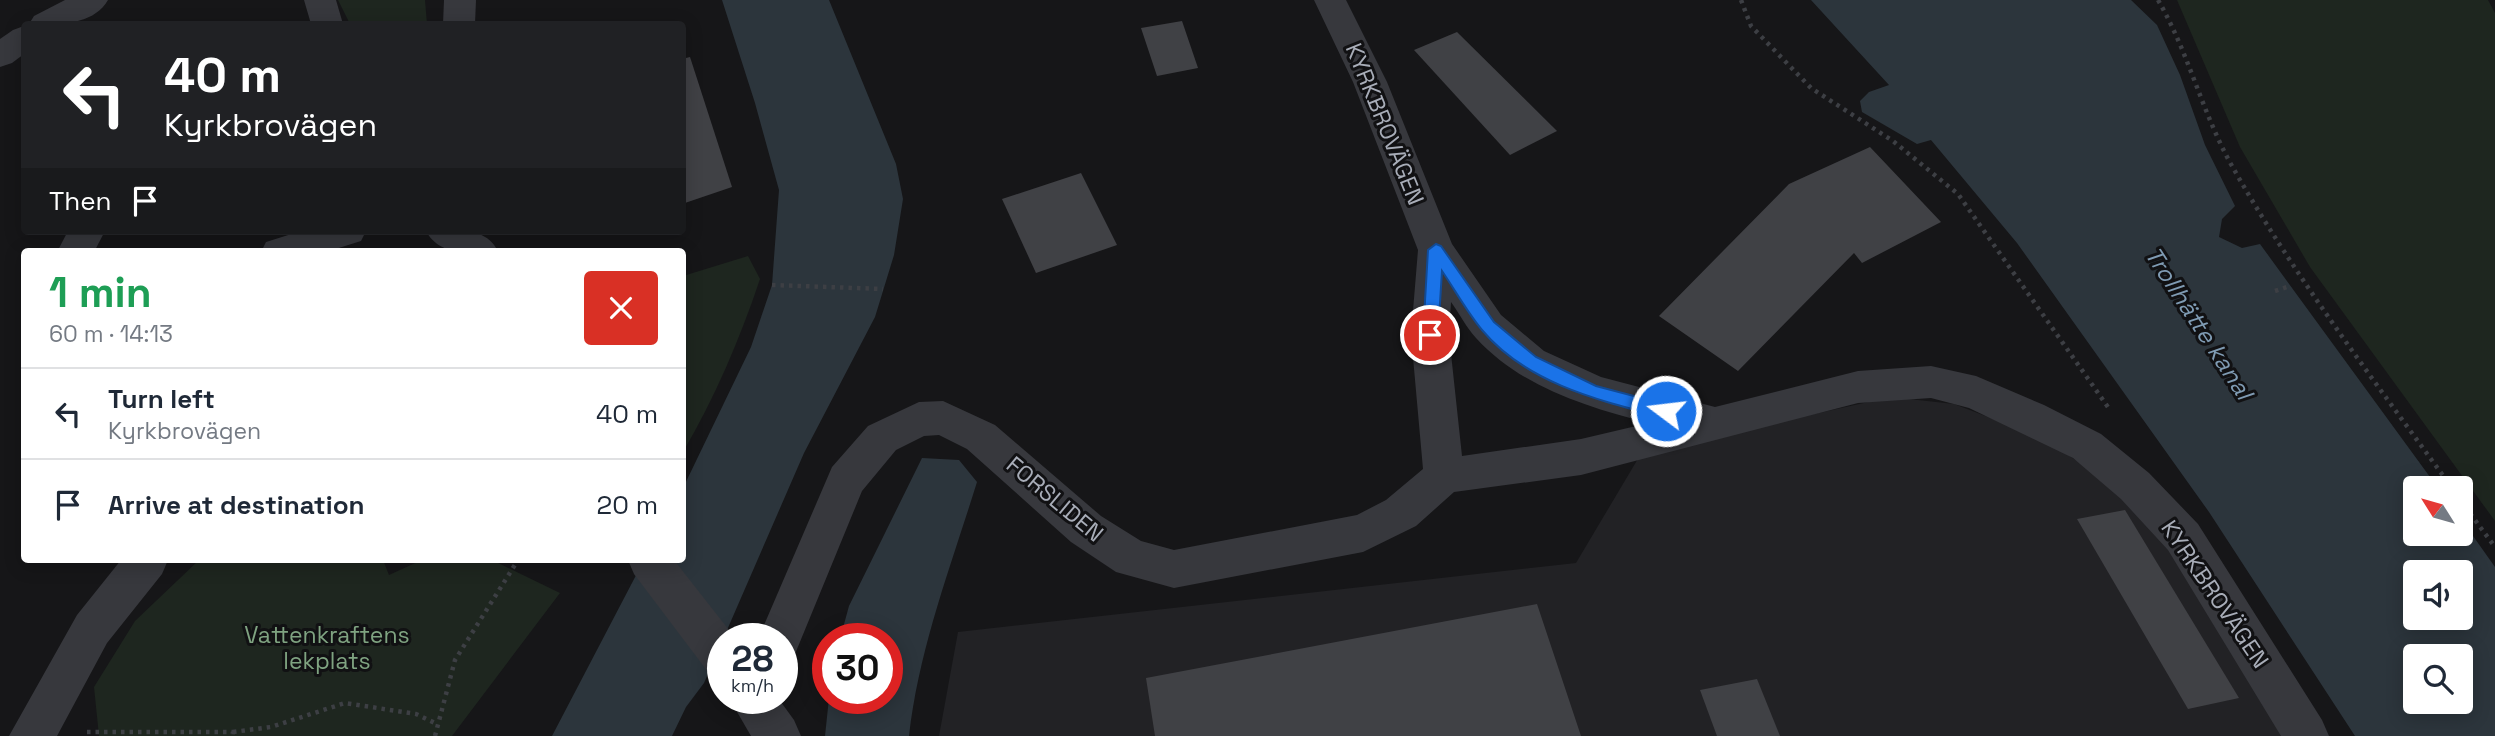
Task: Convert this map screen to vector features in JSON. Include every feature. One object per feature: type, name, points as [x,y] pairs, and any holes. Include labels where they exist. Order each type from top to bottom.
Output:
[{"type":"street","points":[[51,21],[92,0]]},
{"type":"street","points":[[320,0],[326,21]]},
{"type":"street","points":[[459,21],[460,0]]},
{"type":"street","name":"KYRKBROVÄGEN","points":[[1330,0],[1349,33],[1370,82],[1436,250],[1488,326],[1530,362],[1593,392],[1715,424]]},
{"type":"street","points":[[0,55],[21,40]]},
{"type":"street","points":[[292,248],[335,235]]},
{"type":"street","points":[[454,235],[479,245]]},
{"type":"street","name":"KYRKBROVÄGEN","points":[[1436,250],[1430,335],[1444,476],[1581,457],[1858,387],[1931,382],[1976,393],[2087,446],[2136,486],[2183,537],[2306,736]]},
{"type":"street","name":"FORSLIDEN","points":[[787,623],[846,480],[882,438],[919,419],[943,418],[981,437],[1086,529],[1131,558],[1174,569],[1363,533],[1401,513],[1444,476]]},
{"type":"street","points":[[33,734],[92,629],[145,563]]},
{"type":"street","points":[[651,563],[707,636]]},
{"type":"path","points":[[1741,0],[1751,26],[1811,88],[1893,141],[1958,194],[2080,364],[2110,411]]},
{"type":"path","points":[[2158,0],[2192,67],[2229,160],[2273,237],[2443,476]]},
{"type":"path","points":[[772,285],[883,289]]},
{"type":"path","points":[[2275,291],[2290,286]]},
{"type":"path","points":[[2473,517],[2495,547]]},
{"type":"path","points":[[435,736],[455,660],[516,563]]},
{"type":"path","points":[[33,734],[233,734],[271,727],[345,702],[416,714],[437,724]]},
{"type":"shaded area","points":[[1891,397],[1954,404],[2038,436],[2124,491],[2171,547],[2287,736],[939,736],[958,632],[1576,563],[1642,452]]},
{"type":"green space","points":[[338,0],[425,0],[427,21],[348,21]]},
{"type":"green space","points":[[2177,0],[2488,0],[2495,13],[2495,521],[2473,491],[2473,476],[2462,476],[2310,267],[2240,147]]},
{"type":"green space","points":[[748,256],[760,279],[726,367],[686,447],[686,275]]},
{"type":"green space","name":"Vattenkraftens lekplats","points":[[196,563],[384,563],[389,575],[415,563],[498,563],[560,593],[452,736],[99,736],[94,687],[135,621]]},
{"type":"water","points":[[722,0],[829,0],[896,164],[903,199],[894,255],[875,317],[804,453],[730,623],[707,623],[707,676],[686,707],[672,736],[552,736],[642,563],[686,563],[686,482],[751,347],[772,285],[779,190]]},
{"type":"water","name":"Trollhätte kanal","points":[[1811,0],[2131,0],[2157,25],[2180,75],[2205,145],[2235,206],[2222,219],[2219,237],[2242,248],[2260,244],[2429,476],[2403,476],[2403,546],[2473,546],[2473,536],[2495,567],[2495,736],[2355,736],[2209,512],[2017,243],[1931,140],[1917,144],[1862,112],[1860,101],[1869,92],[1889,85]]},
{"type":"water","points":[[922,458],[959,460],[977,482],[928,639],[909,736],[825,736],[827,714],[903,714],[903,623],[844,623],[849,606]]},
{"type":"building","points":[[1182,21],[1198,68],[1157,76],[1141,28]]},
{"type":"building","points":[[1457,32],[1557,131],[1510,155],[1414,50]]},
{"type":"building","points":[[690,57],[732,187],[686,203],[686,58]]},
{"type":"building","points":[[1870,147],[1941,222],[1862,263],[1854,253],[1738,371],[1659,316],[1789,184]]},
{"type":"building","points":[[1081,173],[1117,245],[1036,273],[1002,199]]},
{"type":"building","points":[[2125,510],[2239,698],[2188,709],[2077,519]]},
{"type":"building","points":[[1537,604],[1581,736],[1155,736],[1146,678]]},
{"type":"building","points":[[1757,679],[1780,736],[1717,736],[1700,690]]},
{"type":"route","points":[[1430,335],[1436,250],[1488,326],[1530,362],[1593,392],[1666,411]]}]
